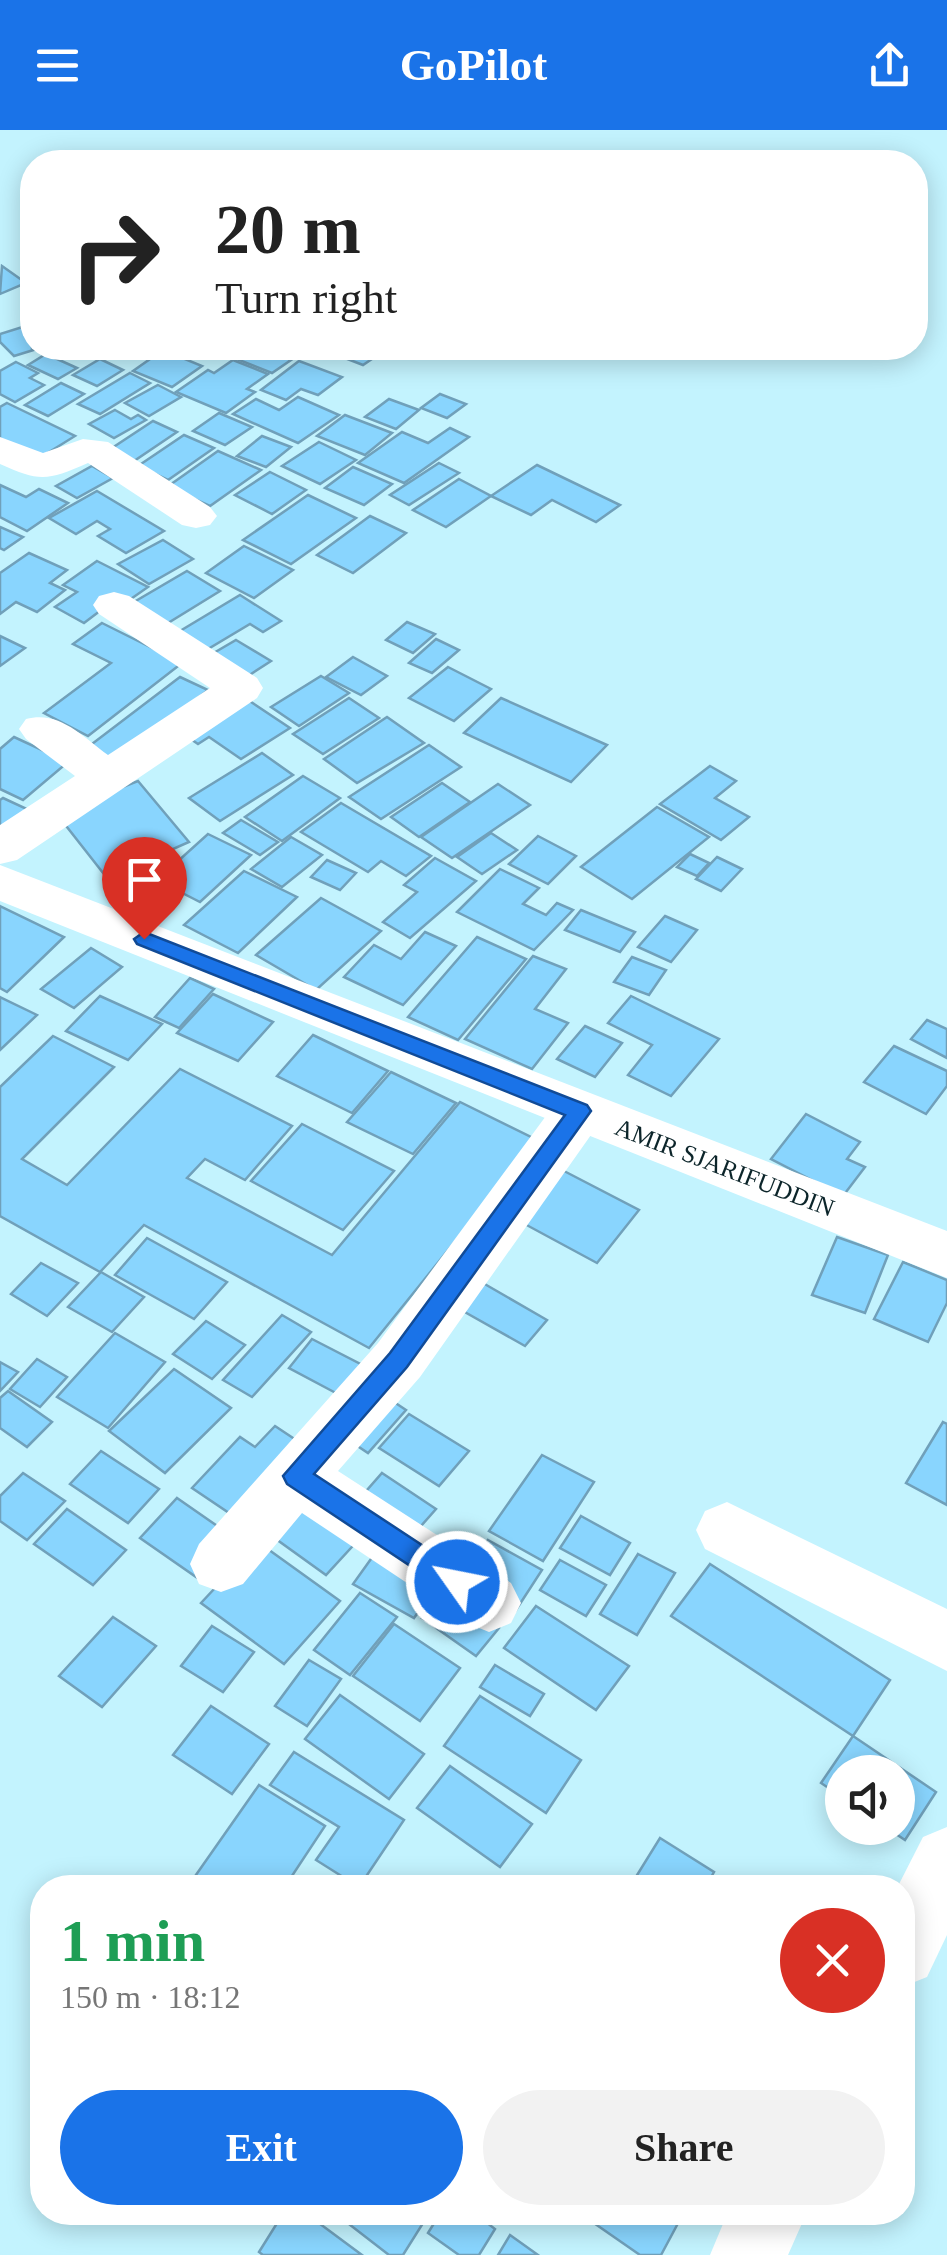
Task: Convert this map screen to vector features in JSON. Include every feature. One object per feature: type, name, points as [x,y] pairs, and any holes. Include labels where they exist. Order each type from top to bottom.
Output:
[{"type":"street","points":[[0,449],[43,468],[94,450],[196,516]]},
{"type":"street","points":[[0,848],[241,688],[114,604]]},
{"type":"street","points":[[42,729],[107,776]]},
{"type":"street","name":"AMIR SJARIFUDDIN","points":[[0,882],[947,1255]]},
{"type":"street","points":[[221,1564],[399,1360],[580,1111]]},
{"type":"street","points":[[296,1476],[489,1604]]},
{"type":"street","points":[[727,1530],[947,1640]]},
{"type":"street","points":[[915,1926],[947,1862]]},
{"type":"street","points":[[748,2255],[763,2225]]},
{"type":"building","points":[[2,266],[20,279],[20,286],[0,294]]},
{"type":"building","points":[[20,328],[20,354],[14,356],[0,342],[0,334]]},
{"type":"building","points":[[36,360],[59,360],[77,368],[58,379],[28,365]]},
{"type":"building","points":[[98,360],[123,370],[97,386],[73,375]]},
{"type":"building","points":[[149,360],[187,360],[202,366],[172,387],[133,371]]},
{"type":"building","points":[[233,360],[268,374],[247,389],[255,392],[226,413],[176,392],[208,370],[214,373]]},
{"type":"building","points":[[239,360],[291,360],[272,373]]},
{"type":"building","points":[[299,361],[342,377],[318,395],[301,389],[286,400],[261,390]]},
{"type":"building","points":[[16,362],[38,373],[30,378],[44,385],[15,402],[0,394],[0,371]]},
{"type":"building","points":[[130,373],[150,383],[100,414],[78,404]]},
{"type":"building","points":[[61,383],[84,394],[48,416],[25,405]]},
{"type":"building","points":[[158,385],[181,397],[149,416],[125,403]]},
{"type":"building","points":[[440,394],[466,404],[447,418],[421,408]]},
{"type":"building","points":[[298,397],[339,415],[298,443],[233,414],[256,399],[279,410]]},
{"type":"building","points":[[389,399],[419,410],[396,429],[365,417]]},
{"type":"building","points":[[7,403],[75,436],[33,462],[0,445],[0,407]]},
{"type":"building","points":[[115,410],[131,419],[138,415],[146,420],[114,438],[89,424]]},
{"type":"building","points":[[219,413],[252,427],[225,445],[193,431]]},
{"type":"building","points":[[345,415],[392,433],[365,455],[317,436]]},
{"type":"building","points":[[153,421],[177,432],[134,461],[109,450]]},
{"type":"building","points":[[450,428],[469,437],[404,483],[358,463],[402,432],[428,443]]},
{"type":"building","points":[[184,435],[214,448],[168,480],[138,466]]},
{"type":"building","points":[[262,436],[291,447],[266,467],[237,456]]},
{"type":"building","points":[[319,442],[356,460],[320,484],[282,466]]},
{"type":"building","points":[[218,451],[261,470],[210,506],[167,487]]},
{"type":"building","points":[[439,463],[459,473],[409,505],[390,495]]},
{"type":"building","points":[[537,465],[620,505],[596,522],[552,500],[531,515],[491,496]]},
{"type":"building","points":[[92,466],[113,478],[77,498],[56,486]]},
{"type":"building","points":[[353,467],[392,484],[364,505],[325,488]]},
{"type":"building","points":[[270,472],[306,490],[272,514],[235,495]]},
{"type":"building","points":[[459,479],[491,496],[446,527],[413,510]]},
{"type":"building","points":[[0,485],[26,497],[39,489],[68,503],[27,531],[0,517]]},
{"type":"building","points":[[97,491],[164,531],[126,553],[98,536],[110,529],[97,521],[76,534],[49,518]]},
{"type":"building","points":[[308,495],[356,518],[291,564],[243,540]]},
{"type":"building","points":[[370,516],[406,533],[353,573],[317,555]]},
{"type":"building","points":[[0,527],[23,537],[4,550],[0,548]]},
{"type":"building","points":[[163,540],[193,559],[149,584],[118,564]]},
{"type":"building","points":[[244,546],[293,570],[254,598],[206,573]]},
{"type":"building","points":[[29,553],[67,570],[50,583],[65,590],[37,612],[16,602],[0,614],[0,573]]},
{"type":"building","points":[[97,561],[148,587],[125,603],[117,598],[84,623],[55,607],[77,592],[63,585]]},
{"type":"building","points":[[187,571],[220,591],[168,623],[134,602]]},
{"type":"building","points":[[240,595],[281,621],[263,632],[250,624],[208,649],[180,631]]},
{"type":"building","points":[[407,622],[435,634],[413,653],[386,640]]},
{"type":"building","points":[[102,623],[182,663],[88,736],[44,713],[111,663],[73,644]]},
{"type":"building","points":[[0,636],[25,648],[0,666]]},
{"type":"building","points":[[436,639],[459,650],[432,673],[409,663]]},
{"type":"building","points":[[236,640],[271,661],[248,676],[212,654]]},
{"type":"building","points":[[353,657],[387,676],[361,695],[326,677]]},
{"type":"building","points":[[448,667],[491,689],[454,721],[409,698]]},
{"type":"building","points":[[321,676],[349,693],[299,726],[271,707]]},
{"type":"building","points":[[180,677],[208,690],[117,762],[88,747]]},
{"type":"building","points":[[245,698],[290,728],[241,759],[209,737],[198,744],[185,735]]},
{"type":"building","points":[[349,698],[379,718],[323,754],[293,734]]},
{"type":"building","points":[[501,698],[607,745],[571,782],[464,733]]},
{"type":"building","points":[[387,717],[424,743],[357,783],[324,759]]},
{"type":"building","points":[[14,737],[68,762],[23,800],[0,789],[0,749]]},
{"type":"building","points":[[429,745],[461,767],[381,819],[349,797]]},
{"type":"building","points":[[262,753],[293,775],[220,821],[189,798]]},
{"type":"building","points":[[710,766],[736,781],[715,798],[749,817],[721,840],[660,804]]},
{"type":"building","points":[[303,776],[340,798],[282,841],[245,817]]},
{"type":"building","points":[[138,781],[189,842],[107,878],[56,813]]},
{"type":"building","points":[[442,783],[470,802],[419,837],[391,817]]},
{"type":"building","points":[[498,784],[530,805],[452,858],[421,837]]},
{"type":"building","points":[[0,800],[29,810],[0,834]]},
{"type":"building","points":[[341,803],[431,856],[406,876],[381,861],[368,872],[301,832]]},
{"type":"building","points":[[657,807],[709,837],[632,899],[581,867]]},
{"type":"building","points":[[241,820],[278,842],[260,855],[223,833]]},
{"type":"building","points":[[491,833],[517,850],[482,874],[457,857]]},
{"type":"building","points":[[208,834],[251,855],[200,902],[157,880]]},
{"type":"building","points":[[538,836],[576,856],[548,884],[509,864]]},
{"type":"building","points":[[291,837],[322,855],[282,887],[251,869]]},
{"type":"building","points":[[690,854],[709,863],[697,876],[677,867]]},
{"type":"building","points":[[717,857],[742,869],[721,891],[696,879]]},
{"type":"building","points":[[435,858],[476,881],[410,938],[383,922],[417,892],[404,885]]},
{"type":"building","points":[[327,860],[356,873],[340,890],[311,877]]},
{"type":"building","points":[[500,869],[539,888],[523,904],[546,915],[557,903],[573,910],[534,950],[457,912]]},
{"type":"building","points":[[244,871],[297,897],[238,953],[184,925]]},
{"type":"building","points":[[321,898],[381,931],[316,990],[256,955]]},
{"type":"building","points":[[0,906],[64,937],[7,992],[0,988]]},
{"type":"building","points":[[581,910],[635,932],[620,952],[565,930]]},
{"type":"building","points":[[665,916],[697,930],[671,962],[638,947]]},
{"type":"building","points":[[425,932],[456,946],[403,1005],[344,977],[374,945],[401,959]]},
{"type":"building","points":[[477,937],[526,959],[458,1040],[408,1017]]},
{"type":"building","points":[[91,948],[122,967],[74,1008],[41,989]]},
{"type":"building","points":[[533,956],[566,969],[535,1009],[568,1023],[532,1069],[465,1039]]},
{"type":"building","points":[[632,957],[666,970],[649,995],[614,982]]},
{"type":"building","points":[[190,978],[214,989],[179,1028],[155,1017]]},
{"type":"building","points":[[213,994],[273,1022],[238,1061],[177,1033]]},
{"type":"building","points":[[100,996],[162,1024],[128,1060],[66,1031]]},
{"type":"building","points":[[631,996],[719,1039],[671,1096],[628,1075],[652,1045],[608,1023]]},
{"type":"building","points":[[0,997],[37,1015],[0,1050]]},
{"type":"building","points":[[927,1020],[947,1029],[947,1058],[911,1039]]},
{"type":"building","points":[[585,1026],[622,1043],[595,1077],[557,1059]]},
{"type":"building","points":[[313,1035],[388,1071],[352,1113],[277,1076]]},
{"type":"building","points":[[53,1036],[114,1067],[22,1159],[67,1185],[180,1069],[292,1126],[245,1180],[205,1159],[187,1178],[332,1255],[460,1102],[537,1140],[369,1348],[144,1225],[100,1272],[0,1216],[0,1087]]},
{"type":"building","points":[[894,1046],[947,1071],[947,1086],[926,1114],[864,1082]]},
{"type":"building","points":[[391,1072],[456,1103],[413,1154],[347,1122]]},
{"type":"building","points":[[806,1114],[860,1142],[847,1159],[865,1167],[843,1196],[771,1159]]},
{"type":"building","points":[[302,1124],[394,1171],[343,1230],[251,1181]]},
{"type":"building","points":[[564,1171],[639,1210],[597,1263],[521,1222]]},
{"type":"building","points":[[837,1237],[888,1255],[865,1313],[812,1295]]},
{"type":"building","points":[[147,1238],[227,1282],[194,1319],[115,1275]]},
{"type":"building","points":[[903,1262],[947,1280],[947,1303],[928,1342],[874,1319]]},
{"type":"building","points":[[41,1263],[78,1283],[47,1316],[11,1294]]},
{"type":"building","points":[[101,1272],[144,1297],[112,1332],[68,1307]]},
{"type":"building","points":[[476,1279],[547,1320],[525,1346],[454,1306]]},
{"type":"building","points":[[282,1315],[311,1332],[252,1397],[223,1380]]},
{"type":"building","points":[[206,1321],[245,1345],[212,1379],[173,1354]]},
{"type":"building","points":[[115,1333],[165,1362],[108,1428],[57,1397]]},
{"type":"building","points":[[312,1339],[372,1370],[349,1400],[289,1368]]},
{"type":"building","points":[[37,1359],[67,1377],[40,1407],[10,1389]]},
{"type":"building","points":[[0,1362],[18,1372],[0,1391]]},
{"type":"building","points":[[174,1369],[231,1408],[165,1473],[109,1431]]},
{"type":"building","points":[[8,1391],[52,1422],[27,1447],[0,1428],[0,1398]]},
{"type":"building","points":[[388,1398],[406,1410],[368,1453],[350,1441]]},
{"type":"building","points":[[409,1414],[469,1451],[439,1486],[379,1448]]},
{"type":"building","points":[[943,1422],[947,1424],[947,1505],[906,1483]]},
{"type":"building","points":[[275,1426],[311,1450],[244,1523],[192,1488],[240,1437],[255,1447]]},
{"type":"building","points":[[101,1451],[159,1489],[128,1523],[70,1484]]},
{"type":"building","points":[[542,1455],[594,1482],[543,1561],[489,1531]]},
{"type":"building","points":[[23,1473],[65,1501],[27,1540],[0,1521],[0,1496]]},
{"type":"building","points":[[382,1473],[436,1509],[406,1543],[353,1506]]},
{"type":"building","points":[[304,1497],[361,1537],[326,1575],[269,1534]]},
{"type":"building","points":[[177,1498],[236,1539],[199,1579],[140,1538]]},
{"type":"building","points":[[67,1509],[126,1550],[93,1585],[34,1544]]},
{"type":"building","points":[[581,1516],[630,1543],[610,1575],[560,1548]]},
{"type":"building","points":[[488,1540],[542,1570],[516,1610],[461,1578]]},
{"type":"building","points":[[258,1542],[340,1601],[284,1664],[201,1603]]},
{"type":"building","points":[[376,1552],[436,1587],[414,1618],[353,1584]]},
{"type":"building","points":[[638,1554],[675,1573],[637,1635],[600,1614]]},
{"type":"building","points":[[560,1560],[606,1585],[586,1616],[540,1590]]},
{"type":"building","points":[[710,1564],[890,1680],[853,1736],[671,1616]]},
{"type":"building","points":[[445,1591],[499,1628],[476,1656],[422,1618]]},
{"type":"building","points":[[360,1593],[397,1617],[350,1675],[314,1650]]},
{"type":"building","points":[[536,1606],[629,1666],[596,1710],[504,1648]]},
{"type":"building","points":[[113,1617],[156,1646],[102,1707],[59,1676]]},
{"type":"building","points":[[394,1624],[460,1668],[420,1721],[353,1676]]},
{"type":"building","points":[[212,1626],[254,1652],[223,1692],[181,1666]]},
{"type":"building","points":[[309,1660],[341,1679],[307,1726],[275,1706]]},
{"type":"building","points":[[495,1665],[544,1694],[530,1716],[480,1687]]},
{"type":"building","points":[[340,1695],[424,1754],[389,1799],[305,1739]]},
{"type":"building","points":[[480,1696],[581,1760],[546,1813],[444,1746]]},
{"type":"building","points":[[211,1706],[269,1744],[232,1794],[173,1755]]},
{"type":"building","points":[[853,1736],[881,1755],[840,1755]]},
{"type":"building","points":[[294,1752],[404,1820],[367,1875],[340,1875],[316,1860],[339,1827],[270,1785]]},
{"type":"building","points":[[450,1766],[532,1824],[500,1867],[417,1808]]},
{"type":"building","points":[[915,1778],[936,1792],[915,1825]]},
{"type":"building","points":[[259,1785],[325,1826],[293,1875],[196,1875]]},
{"type":"building","points":[[660,1838],[714,1872],[712,1875],[637,1875]]},
{"type":"building","points":[[276,2225],[322,2225],[362,2255],[263,2255],[259,2252]]},
{"type":"building","points":[[350,2225],[422,2225],[403,2255],[389,2255]]},
{"type":"building","points":[[433,2225],[490,2225],[495,2229],[479,2255],[459,2255],[428,2233]]},
{"type":"building","points":[[597,2225],[677,2225],[661,2255],[640,2255]]},
{"type":"building","points":[[510,2235],[538,2255],[498,2255]]},
{"type":"route","points":[[144,939],[580,1111],[399,1360],[296,1476],[457,1582]]}]
